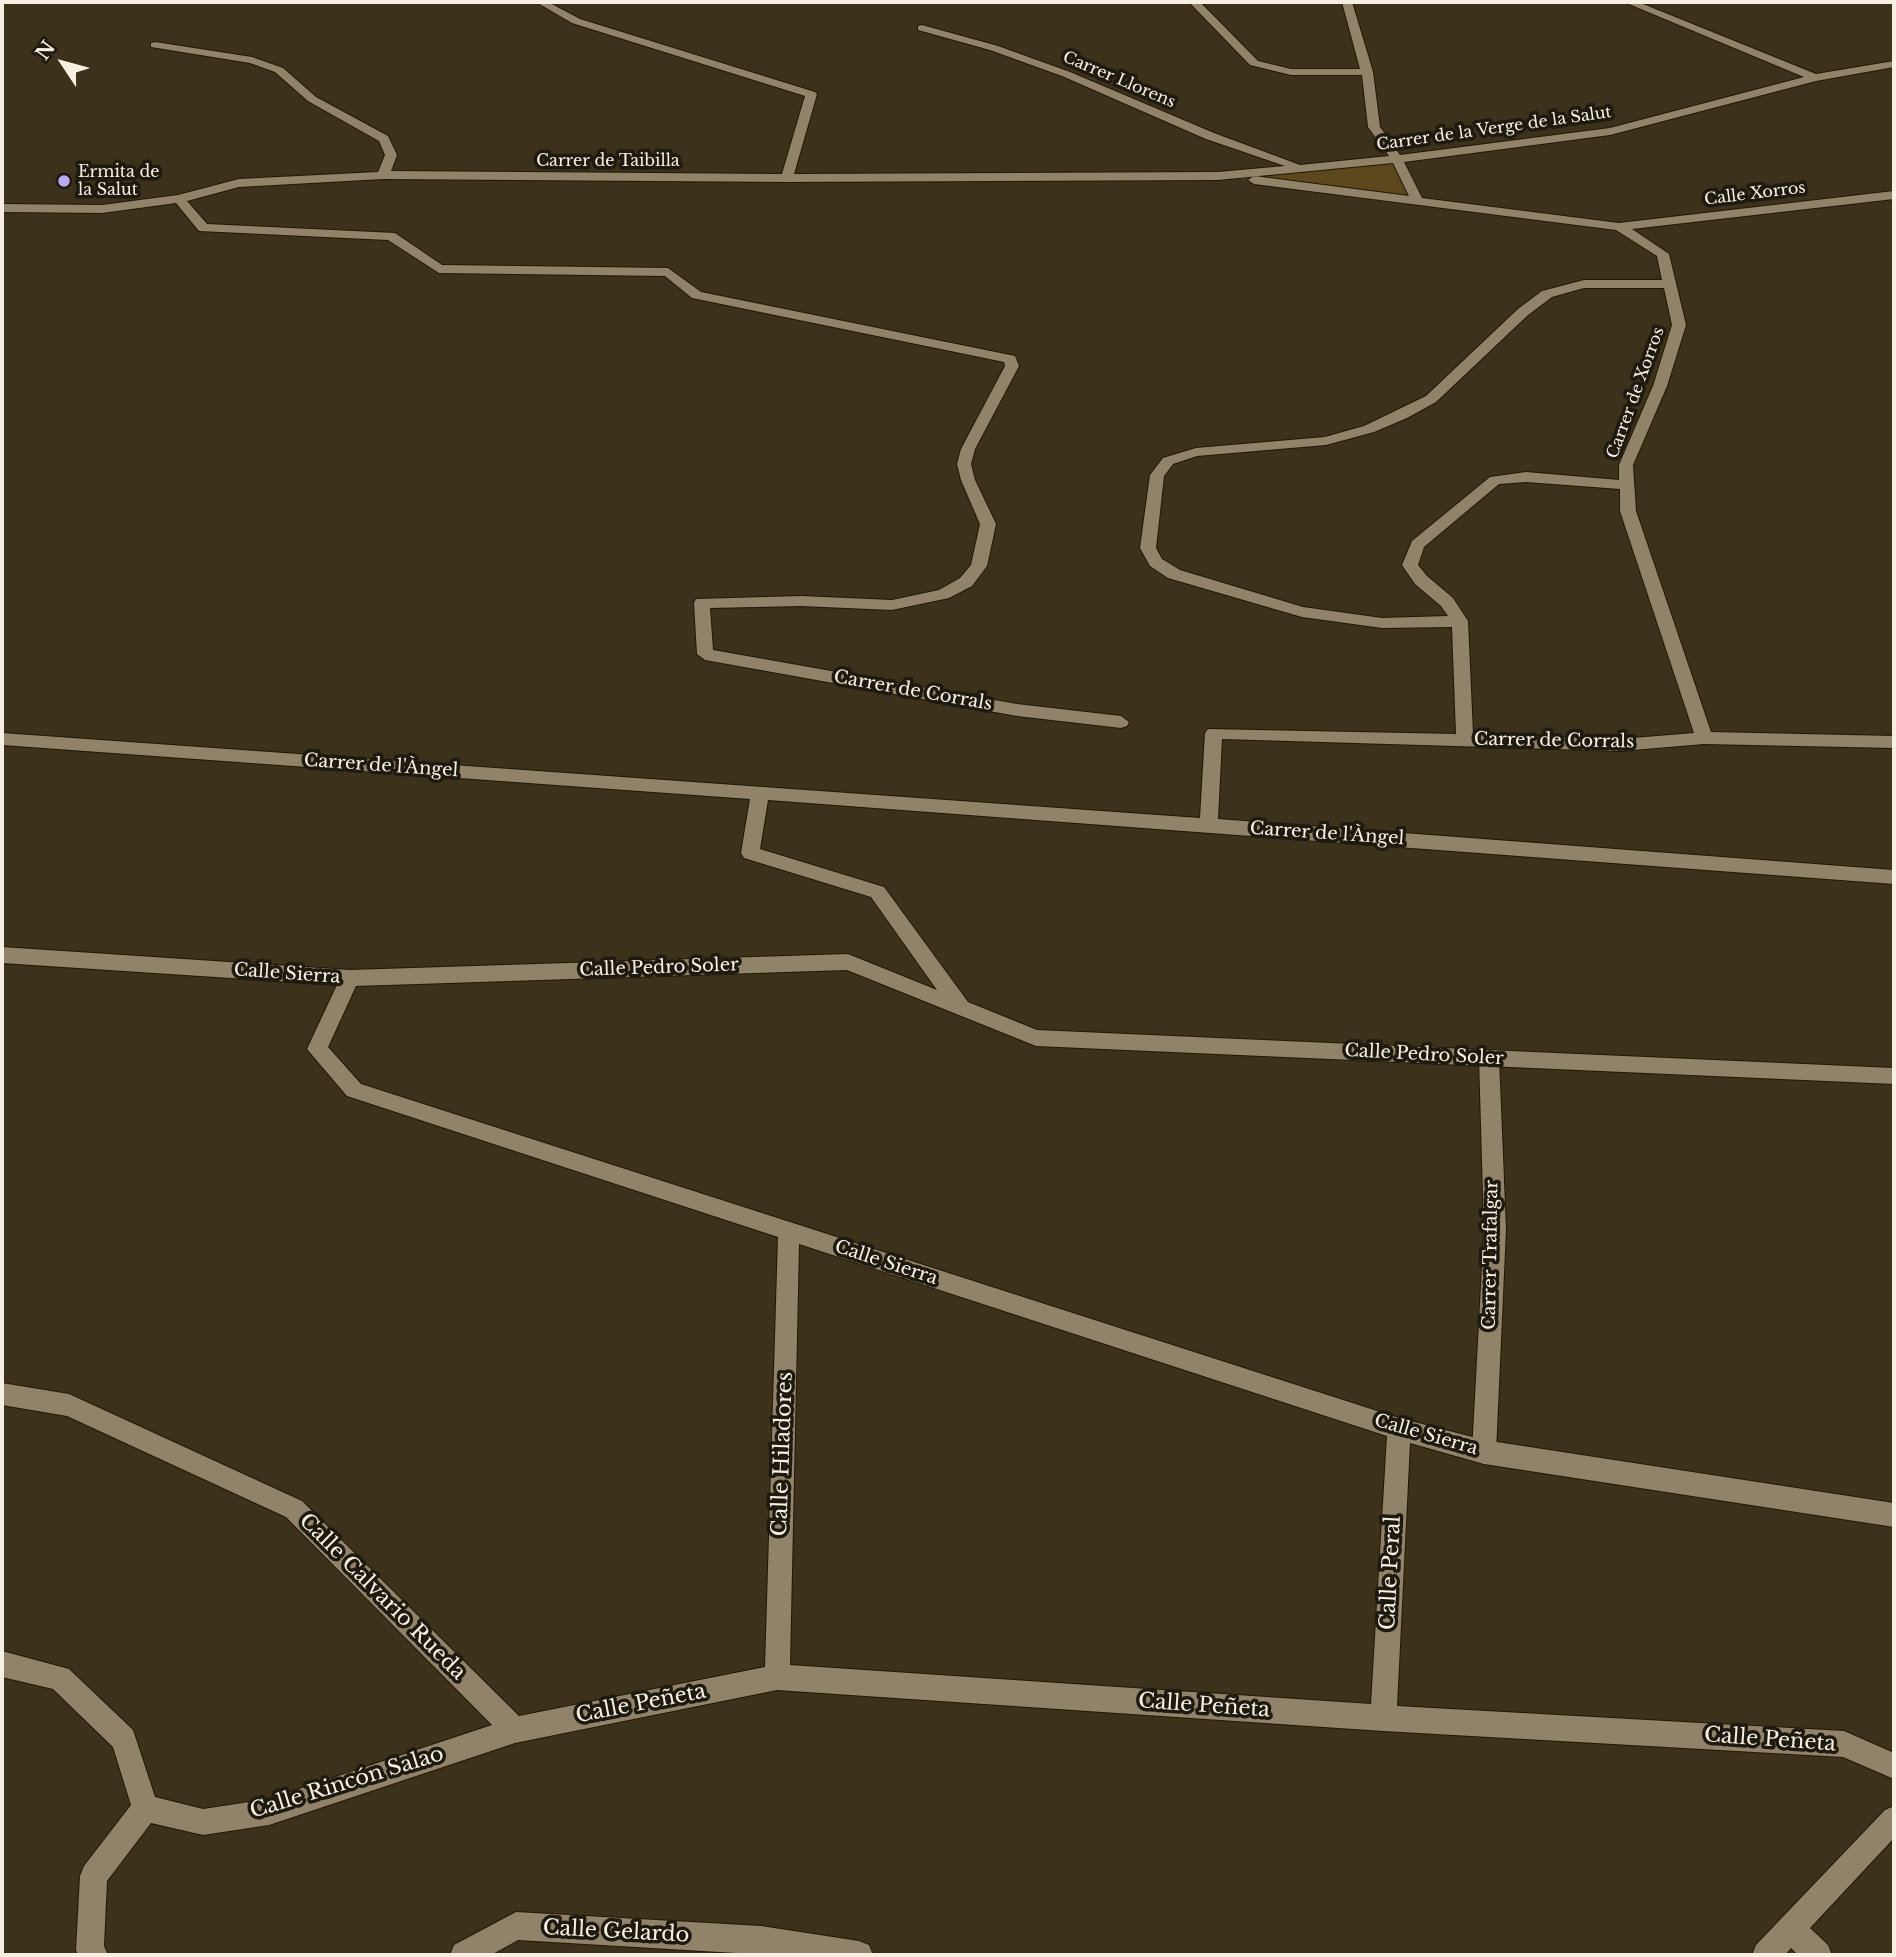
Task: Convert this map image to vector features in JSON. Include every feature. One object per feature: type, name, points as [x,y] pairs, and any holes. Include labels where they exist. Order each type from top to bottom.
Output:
[{"type":"street","points":[[541,2],[576,21],[811,94],[787,178]]},
{"type":"street","points":[[1194,2],[1254,63],[1291,72],[1367,72]]},
{"type":"street","points":[[1347,2],[1367,72],[1374,127],[1397,159],[1417,200]]},
{"type":"street","points":[[1629,2],[1740,45],[1815,78]]},
{"type":"street","name":"Carrer Llorens","points":[[922,28],[994,48],[1066,74],[1210,136],[1301,168]]},
{"type":"street","points":[[155,45],[252,60],[279,70],[312,99],[384,139],[391,155],[383,175]]},
{"type":"street","name":"Carrer de la Verge de la Salut","points":[[1218,176],[1397,159],[1610,131],[1815,78],[1894,64]]},
{"type":"street","name":"Carrer de Taibilla","points":[[2,208],[102,209],[179,199],[239,183],[383,175],[787,178],[1218,176]]},
{"type":"street","name":"Carrer de Xorros","points":[[1218,176],[1619,227],[1663,254],[1679,325],[1660,386],[1626,465],[1628,511],[1704,738]]},
{"type":"street","name":"Calle Xorros","points":[[1619,227],[1894,195]]},
{"type":"street","name":"Carrer de Corrals","points":[[179,199],[203,228],[391,236],[439,268],[668,272],[697,295],[1010,359],[1012,366],[968,449],[964,464],[968,480],[988,524],[979,566],[966,582],[943,594],[892,605],[801,601],[702,603],[705,654],[1017,710],[1121,722]]},
{"type":"street","points":[[1460,621],[1382,623],[1302,612],[1174,574],[1156,562],[1148,548],[1157,475],[1168,461],[1196,452],[1326,441],[1369,429],[1402,415],[1431,399],[1523,312],[1547,294],[1584,284],[1670,284]]},
{"type":"street","points":[[1465,740],[1460,621],[1447,601],[1421,580],[1410,565],[1418,545],[1495,480],[1549,478],[1627,485]]},
{"type":"street","name":"Carrer de Corrals","points":[[1209,825],[1214,733],[1621,745],[1704,738],[1894,742]]},
{"type":"street","name":"Carrer de l'Àngel","points":[[2,739],[1894,877]]},
{"type":"street","points":[[760,794],[750,853],[877,892],[960,1006]]},
{"type":"street","name":"Calle Sierra","points":[[2,955],[350,978],[317,1049],[354,1090],[1399,1429],[1485,1452],[1894,1515]]},
{"type":"street","name":"Calle Pedro Soler","points":[[350,978],[848,962],[1036,1038],[1894,1076]]},
{"type":"street","name":"Carrer Trafalgar","points":[[1485,1452],[1495,1229],[1489,1058]]},
{"type":"street","name":"Calle Hiladores","points":[[777,1677],[789,1232]]},
{"type":"street","name":"Calle Calvario Rueda","points":[[2,1394],[69,1405],[294,1509],[515,1730]]},
{"type":"street","name":"Calle Peral","points":[[1383,1718],[1399,1429]]},
{"type":"street","points":[[2,1664],[60,1678],[124,1740],[145,1808],[94,1876],[90,1950],[93,1955]]},
{"type":"street","name":"Calle Peñeta","points":[[515,1730],[777,1677],[1383,1718],[1844,1744],[1894,1766]]},
{"type":"street","name":"Calle Rincón Salao","points":[[145,1808],[203,1822],[269,1812],[515,1730]]},
{"type":"street","points":[[1766,1955],[1891,1831]]},
{"type":"street","name":"Calle Gelardo","points":[[464,1955],[516,1927],[761,1940],[859,1955]]},
{"type":"street","points":[[1791,1929],[1818,1955]]},
{"type":"shaded area","points":[[1397,159],[1417,200],[1218,176]]},
{"type":"place","name":"Ermita de la Salut","points":[[64,181]]}]
